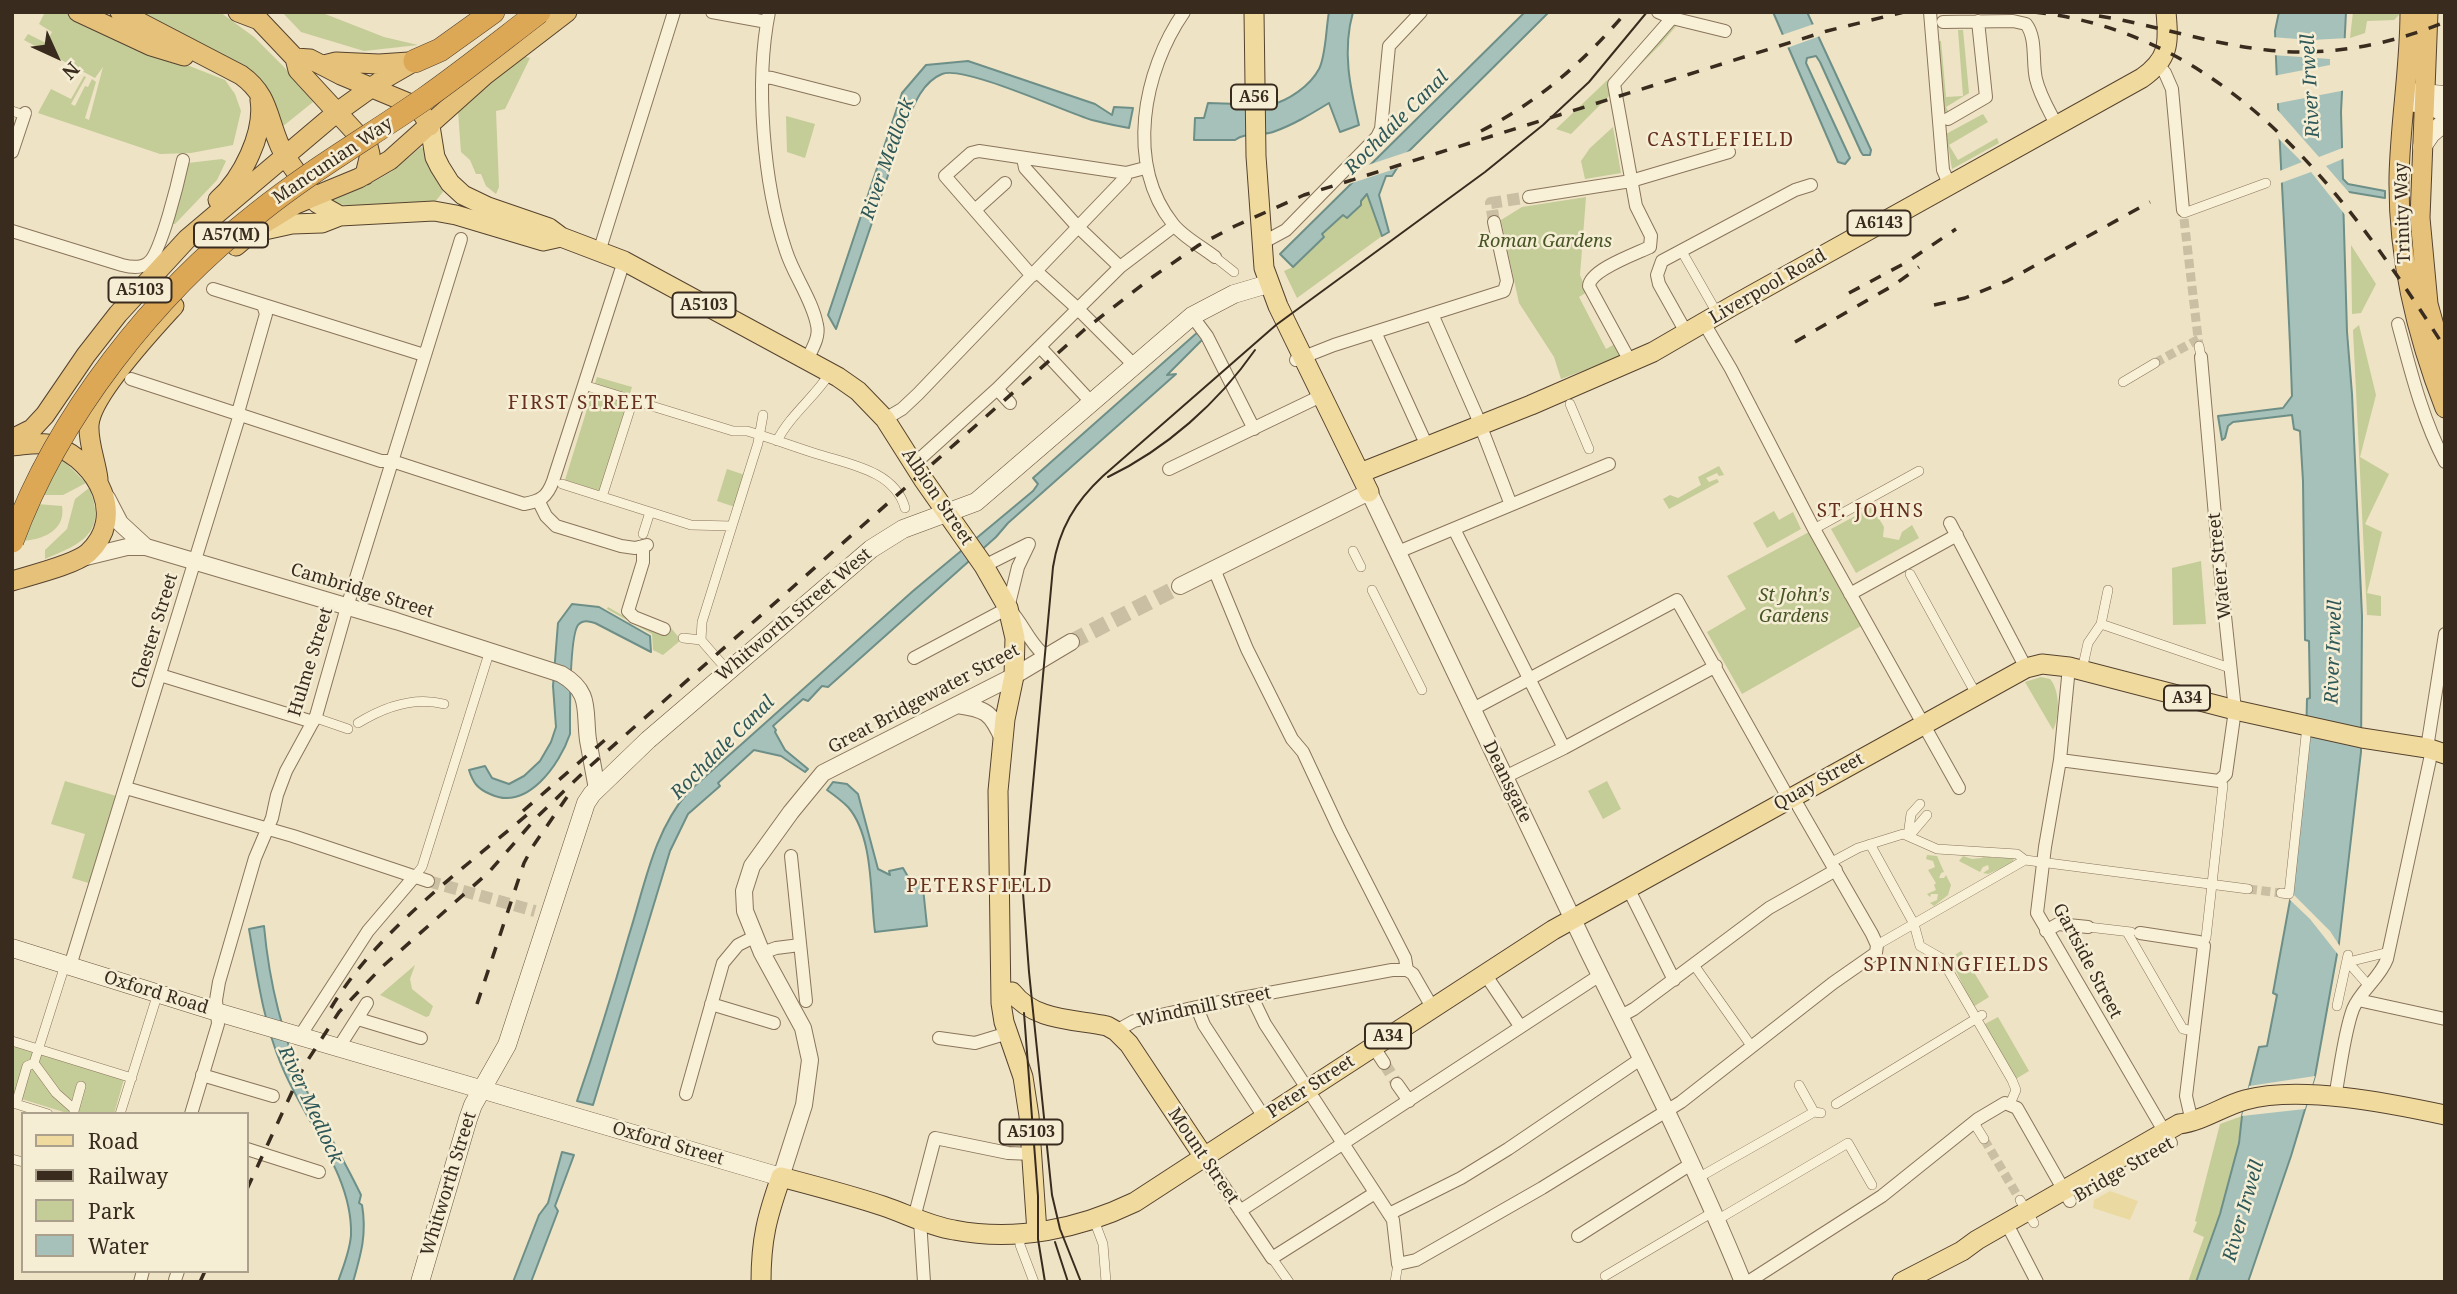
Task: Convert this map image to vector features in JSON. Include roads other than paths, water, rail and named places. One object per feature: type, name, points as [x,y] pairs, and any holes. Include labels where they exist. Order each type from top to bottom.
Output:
[{"type":"highway","points":[[78,12],[151,46],[233,71]]},
{"type":"highway","points":[[120,12],[233,71],[255,86],[265,103],[280,147],[313,197]]},
{"type":"highway","points":[[238,12],[256,16],[295,58],[298,70],[368,145],[370,154],[365,175]]},
{"type":"highway","points":[[371,88],[415,61],[440,50],[493,12]]},
{"type":"highway","name":"Mancunian Way","points":[[12,505],[57,419],[81,382],[122,326],[180,262],[262,192],[405,94],[515,12]]},
{"type":"highway","name":"Mancunian Way","points":[[12,541],[47,467],[87,398],[114,359],[175,288],[258,213],[454,78],[539,12]]},
{"type":"highway","points":[[295,58],[310,59],[418,107],[431,133],[485,75],[567,12]]},
{"type":"highway","name":"Trinity Way","points":[[2410,12],[2399,187],[2404,268],[2427,363],[2445,408]]},
{"type":"highway","name":"Trinity Way","points":[[2428,12],[2420,218],[2428,304],[2445,365]]},
{"type":"highway","points":[[324,65],[336,62],[379,64],[415,61]]},
{"type":"highway","points":[[187,239],[201,215],[225,194],[244,166],[261,114],[255,86]]},
{"type":"highway","name":"A5103","points":[[286,156],[336,113],[371,88]]},
{"type":"highway","name":"A5103","points":[[313,197],[365,175],[431,133]]},
{"type":"highway","name":"Mancunian Way","points":[[12,439],[38,424],[118,314],[187,239],[286,156]]},
{"type":"highway","name":"Mancunian Way","points":[[100,484],[89,425],[96,404],[117,374],[164,316],[205,273],[251,233],[296,204],[313,197]]},
{"type":"highway","points":[[12,446],[44,443],[53,445],[75,457],[100,484]]},
{"type":"highway","name":"A5103","points":[[82,558],[97,543],[105,524],[106,513],[100,484]]},
{"type":"highway","points":[[12,581],[82,558]]},
{"type":"highway","points":[[12,590],[35,574]]},
{"type":"main road","name":"A56","points":[[1254,12],[1256,156],[1264,268],[1268,284]]},
{"type":"main road","points":[[2159,66],[2166,48],[2166,12]]},
{"type":"main road","name":"Liverpool Road","points":[[1360,473],[1631,363],[1687,334],[1708,315],[2057,126],[2159,66]]},
{"type":"main road","points":[[2427,70],[2436,87],[2445,94]]},
{"type":"main road","points":[[2406,78],[2424,99],[2437,110],[2445,111]]},
{"type":"main road","points":[[2404,111],[2413,103],[2433,94],[2445,94]]},
{"type":"main road","points":[[2422,146],[2445,122]]},
{"type":"main road","name":"A5103","points":[[431,133],[440,167],[450,183],[463,195],[624,261],[830,373]]},
{"type":"main road","points":[[313,197],[317,203],[340,216]]},
{"type":"main road","name":"A5103","points":[[340,216],[434,211],[543,241],[561,237]]},
{"type":"main road","points":[[251,233],[292,224],[322,223],[340,216]]},
{"type":"main road","name":"Whitworth Street West","points":[[483,1088],[507,1045],[544,914],[586,803],[597,789],[728,671],[871,549],[903,528],[971,505],[1192,316],[1234,294],[1268,284]]},
{"type":"main road","name":"Deansgate","points":[[1268,284],[1300,358],[1323,395],[1369,492]]},
{"type":"main road","name":"Albion Street","points":[[830,373],[858,391],[885,419],[912,463],[984,566],[1008,608],[1016,638],[1014,676]]},
{"type":"main road","name":"Quay Street","points":[[1574,918],[2026,668],[2042,664],[2075,668]]},
{"type":"main road","name":"A34","points":[[2075,668],[2235,710],[2438,752]]},
{"type":"main road","name":"A5103","points":[[1014,676],[1003,739],[998,791],[1002,919],[1000,930],[1002,1003],[1008,1033],[1023,1077],[1032,1154],[1026,1231]]},
{"type":"main road","name":"Peter Street","points":[[1026,1231],[1060,1230],[1094,1220],[1135,1202],[1432,1007],[1574,918]]},
{"type":"main road","name":"A5103","points":[[1002,919],[1007,930],[1012,992],[1013,1024],[1008,1033]]},
{"type":"main road","name":"Oxford Road","points":[[12,948],[294,1035]]},
{"type":"main road","name":"Windmill Street","points":[[1012,992],[1016,998],[1042,1014],[1107,1026],[1116,1031]]},
{"type":"main road","name":"Mount Street","points":[[1116,1031],[1129,1044],[1204,1157]]},
{"type":"main road","name":"Oxford Street","points":[[294,1035],[483,1088],[944,1228],[969,1233],[1026,1231]]},
{"type":"main road","name":"Whitworth Street","points":[[420,1282],[468,1119],[483,1088]]},
{"type":"main road","name":"Bridge Street","points":[[1902,1282],[1978,1240],[2009,1230],[2027,1212],[2067,1196],[2167,1138],[2179,1124],[2192,1122],[2246,1100],[2335,1097],[2444,1110]]},
{"type":"main road","points":[[761,1282],[764,1233],[781,1177]]},
{"type":"street","points":[[599,252],[674,12]]},
{"type":"street","points":[[712,12],[768,17],[763,77],[766,153],[771,190],[787,253],[818,328],[807,360]]},
{"type":"street","points":[[1184,12],[1156,65],[1145,123],[1145,168],[1157,200],[1174,226],[1232,271]]},
{"type":"street","points":[[1262,243],[1286,230],[1377,137],[1381,129],[1389,46],[1421,12]]},
{"type":"street","points":[[1658,12],[1725,31]]},
{"type":"street","points":[[1930,12],[1943,170],[1949,184]]},
{"type":"street","points":[[1662,261],[1650,247],[1651,236],[1636,206],[1614,84],[1672,18]]},
{"type":"street","points":[[1948,119],[1986,97],[1978,21]]},
{"type":"street","points":[[1943,22],[2022,22],[2028,26],[2042,99],[2057,126]]},
{"type":"street","points":[[2159,66],[2172,89],[2184,214],[2266,183]]},
{"type":"street","points":[[763,77],[854,99]]},
{"type":"street","points":[[12,152],[18,112]]},
{"type":"street","points":[[1135,366],[1078,309],[1034,273],[945,176],[971,153],[979,151],[1126,173],[1145,168]]},
{"type":"street","points":[[1530,197],[1631,181],[1729,152]]},
{"type":"street","points":[[1023,158],[1026,168],[1079,228],[1120,267]]},
{"type":"street","points":[[12,231],[130,267],[141,266],[150,262],[156,253],[183,160]]},
{"type":"street","points":[[885,419],[908,405],[1079,228],[1125,178],[1126,173]]},
{"type":"street","points":[[975,211],[1005,183]]},
{"type":"street","points":[[1687,334],[1659,284],[1657,275],[1662,261],[1811,184]]},
{"type":"street","points":[[1300,358],[1500,293],[1506,288],[1507,281],[1494,222]]},
{"type":"street","points":[[912,463],[997,389],[1120,267],[1174,226]]},
{"type":"street","name":"Hulme Street","points":[[192,1112],[218,1024],[215,1000],[219,982],[256,858],[286,771],[316,720],[347,607],[461,239]]},
{"type":"street","points":[[1631,363],[1589,282],[1591,277],[1650,247]]},
{"type":"street","points":[[1682,250],[1731,369],[1814,529],[1959,788]]},
{"type":"street","points":[[131,379],[381,461],[392,461],[524,503],[539,502],[548,493],[553,481],[624,261]]},
{"type":"street","points":[[213,289],[424,355]]},
{"type":"street","name":"Chester Street","points":[[67,966],[126,788],[240,414],[239,409],[266,314],[263,305]]},
{"type":"street","points":[[1432,314],[1511,505]]},
{"type":"street","points":[[1192,316],[1207,335],[1254,429]]},
{"type":"street","points":[[2398,324],[2418,400],[2445,461]]},
{"type":"street","points":[[1375,332],[1427,446]]},
{"type":"street","points":[[1040,347],[1093,403]]},
{"type":"street","name":"Water Street","points":[[2200,352],[2235,710],[2226,774],[2220,781]]},
{"type":"street","points":[[2123,382],[2155,363]]},
{"type":"street","points":[[777,441],[783,429],[821,387],[830,373]]},
{"type":"street","points":[[590,388],[733,431],[747,431],[870,471],[893,486],[902,497],[905,509]]},
{"type":"street","points":[[997,389],[1010,403]]},
{"type":"street","points":[[1169,469],[1323,395]]},
{"type":"street","points":[[602,497],[633,400]]},
{"type":"street","points":[[1570,404],[1589,449]]},
{"type":"street","points":[[701,640],[702,622],[760,435],[763,415]]},
{"type":"street","points":[[1398,552],[1609,464]]},
{"type":"street","points":[[1814,529],[1919,471]]},
{"type":"street","name":"Cambridge Street","points":[[100,484],[120,523],[145,547]]},
{"type":"street","points":[[562,484],[691,525],[732,526]]},
{"type":"street","points":[[1180,586],[1369,492]]},
{"type":"street","name":"Deansgate","points":[[1369,492],[1642,1058],[1746,1282]]},
{"type":"street","points":[[539,502],[546,516],[556,526],[621,546],[644,542]]},
{"type":"street","points":[[650,512],[643,562],[628,611],[634,617],[664,629]]},
{"type":"street","points":[[1454,529],[1564,748]]},
{"type":"street","points":[[1850,594],[1954,529],[2026,668]]},
{"type":"street","points":[[914,659],[1008,608],[1018,567],[1028,544],[984,566]]},
{"type":"street","name":"Cambridge Street","points":[[82,558],[127,547],[145,547],[490,650],[564,677],[580,689],[586,704],[588,738],[597,789]]},
{"type":"street","points":[[1353,551],[1361,566]]},
{"type":"street","points":[[1214,569],[1247,649],[1292,739],[1303,752],[1407,962],[1407,970],[1413,974],[1432,1007]]},
{"type":"street","points":[[1910,574],[1976,694]]},
{"type":"street","points":[[1372,590],[1422,690]]},
{"type":"street","points":[[2075,668],[2101,624],[2108,590]]},
{"type":"street","points":[[1398,1264],[1427,1254],[1542,1188],[1667,1111],[1833,983],[1869,960],[1877,945],[1834,866],[1791,798],[1677,600],[1473,709]]},
{"type":"street","name":"Albion Street","points":[[1008,608],[1021,621],[1037,648],[1042,653],[1049,653]]},
{"type":"street","points":[[2101,624],[2230,667]]},
{"type":"street","points":[[2335,1097],[2352,1012],[2368,986],[2382,971],[2389,952],[2438,752],[2445,634]]},
{"type":"street","points":[[683,638],[701,640],[728,671]]},
{"type":"street","name":"Great Bridgewater Street","points":[[781,1177],[804,1105],[810,1059],[803,1028],[754,937],[744,907],[743,896],[748,876],[760,854],[823,773],[1014,676],[1070,642]]},
{"type":"street","points":[[294,1035],[368,931],[422,867],[490,650]]},
{"type":"street","points":[[1505,777],[1716,666]]},
{"type":"street","name":"Gartside Street","points":[[2075,668],[2041,861],[2037,913],[2167,1138]]},
{"type":"street","points":[[160,675],[348,729]]},
{"type":"street","points":[[358,723],[386,707],[405,702],[444,704]]},
{"type":"street","points":[[957,705],[987,712],[994,719],[1003,739]]},
{"type":"street","points":[[2285,894],[2307,726]]},
{"type":"street","points":[[2060,760],[2220,781],[2223,785],[2186,1096],[2192,1122]]},
{"type":"street","points":[[126,788],[293,836],[428,881]]},
{"type":"street","points":[[1908,836],[1911,814],[1920,804]]},
{"type":"street","points":[[1908,836],[1927,815]]},
{"type":"street","points":[[1621,1016],[1769,908],[1858,848],[1903,834],[1937,849],[2018,854],[2025,860]]},
{"type":"street","points":[[1870,844],[1914,924],[1920,946],[1941,958],[1976,1013],[2016,1090],[2010,1104]]},
{"type":"street","points":[[791,856],[806,1001]]},
{"type":"street","points":[[1877,945],[2025,860],[2248,889]]},
{"type":"street","points":[[1628,888],[1674,979]]},
{"type":"street","points":[[2046,931],[2058,925],[2088,927],[2202,944]]},
{"type":"street","points":[[2133,933],[2183,1029],[2194,1031]]},
{"type":"street","points":[[686,1094],[725,958],[738,945],[754,937]]},
{"type":"street","points":[[762,953],[800,945]]},
{"type":"street","points":[[2347,958],[2389,952]]},
{"type":"street","points":[[2347,958],[2368,986]]},
{"type":"street","points":[[2337,1006],[2347,958]]},
{"type":"street","points":[[1694,965],[1752,1047]]},
{"type":"street","points":[[34,1063],[67,966]]},
{"type":"street","name":"Windmill Street","points":[[1116,1031],[1133,1021],[1392,970],[1407,970]]},
{"type":"street","points":[[1485,974],[1520,1026]]},
{"type":"street","points":[[1240,1211],[1600,975]]},
{"type":"street","points":[[121,1112],[158,993]]},
{"type":"street","points":[[1252,997],[1265,1024],[1390,1213],[1395,1225],[1398,1264],[1395,1282]]},
{"type":"street","points":[[2358,1000],[2445,1019]]},
{"type":"street","points":[[339,1047],[367,1003]]},
{"type":"street","points":[[710,1004],[767,1017]]},
{"type":"street","points":[[1197,1008],[1204,1025],[1264,1117]]},
{"type":"street","points":[[1836,1104],[1976,1013]]},
{"type":"street","points":[[358,1019],[421,1038]]},
{"type":"street","points":[[939,1038],[975,1044],[1008,1033]]},
{"type":"street","points":[[12,1041],[132,1077]]},
{"type":"street","points":[[1373,1046],[1384,1063]]},
{"type":"street","points":[[1390,1213],[1461,1178],[1642,1058]]},
{"type":"street","points":[[34,1063],[27,1066],[14,1103],[42,1112]]},
{"type":"street","points":[[34,1063],[56,1093],[74,1111],[81,1086]]},
{"type":"street","points":[[202,1075],[273,1096]]},
{"type":"street","points":[[1397,1084],[1409,1101]]},
{"type":"street","points":[[1578,1236],[1695,1171],[1818,1113],[1799,1085]]},
{"type":"street","points":[[1746,1282],[1828,1233],[1882,1196],[2000,1104],[2010,1104],[2017,1108],[2067,1196]]},
{"type":"street","points":[[1974,1123],[1984,1139]]},
{"type":"street","points":[[924,1282],[917,1219],[935,1138],[1008,1153],[1032,1154]]},
{"type":"street","points":[[1605,1276],[1848,1143],[1872,1185]]},
{"type":"street","points":[[248,1149],[318,1172]]},
{"type":"street","name":"Mount Street","points":[[1204,1157],[1289,1282]]},
{"type":"street","points":[[1272,1258],[1375,1193]]},
{"type":"street","points":[[1094,1220],[1103,1244],[1106,1282]]},
{"type":"street","points":[[2009,1230],[2037,1282]]},
{"type":"street","points":[[1026,1231],[1020,1245],[1034,1282]]},
{"type":"water","points":[[1329,12],[1353,12],[1348,55],[1350,83],[1359,125],[1340,132],[1329,103],[1295,123],[1273,132],[1243,136],[1235,140],[1194,140],[1195,118],[1204,118],[1208,103],[1270,105],[1304,87],[1321,63]]},
{"type":"water","points":[[1525,12],[1549,12],[1406,154],[1392,176],[1386,176],[1379,195],[1389,232],[1382,236],[1367,194],[1361,205],[1347,218],[1343,215],[1322,234],[1324,237],[1293,267],[1280,254]]},
{"type":"water","points":[[1773,12],[1807,12],[1871,150],[1870,155],[1863,155],[1861,152],[1820,62],[1816,56],[1807,58],[1806,63],[1850,158],[1845,164],[1838,162]]},
{"type":"water","name":"River Irwell","points":[[2279,12],[2346,12],[2341,112],[2343,179],[2348,184],[2385,191],[2385,198],[2349,192],[2343,196],[2347,332],[2362,616],[2361,752],[2339,943],[2315,1076],[2291,1156],[2248,1282],[2196,1282],[2220,1214],[2239,1143],[2242,1116],[2259,1047],[2267,1046],[2277,995],[2273,993],[2295,873],[2307,699],[2310,698],[2309,641],[2305,640],[2300,431],[2294,429],[2292,415],[2233,422],[2228,426],[2222,440],[2218,416],[2283,408],[2292,396],[2275,31]]},
{"type":"water","name":"River Medlock","points":[[968,61],[1095,104],[1112,115],[1114,107],[1133,108],[1129,128],[1092,120],[971,76],[954,73],[934,78],[922,90],[903,131],[836,329],[828,315],[902,93],[926,65]]},
{"type":"water","points":[[1199,331],[1204,338],[1167,375],[1176,374],[828,687],[822,686],[808,701],[803,699],[773,726],[785,750],[808,769],[805,772],[781,756],[754,750],[718,783],[720,786],[688,814],[670,851],[593,1105],[577,1101],[651,860],[666,825],[688,792],[913,591],[1033,491],[1038,484],[1033,478]]},
{"type":"water","points":[[572,604],[599,607],[650,636],[651,652],[595,623],[581,622],[573,642],[570,734],[565,746],[550,771],[529,791],[504,798],[490,794],[477,785],[469,770],[485,766],[492,778],[509,784],[524,776],[540,761],[551,742],[556,727],[553,686],[558,623]]},
{"type":"water","points":[[833,782],[847,784],[858,794],[878,869],[890,875],[889,871],[903,868],[911,882],[918,879],[923,888],[927,926],[875,932],[867,850],[848,807],[827,790]]},
{"type":"water","name":"River Medlock","points":[[264,926],[273,988],[297,1068],[361,1195],[359,1203],[362,1205],[363,1235],[353,1282],[338,1282],[351,1235],[344,1190],[325,1147],[281,1064],[265,1014],[249,929]]},
{"type":"water","points":[[562,1152],[574,1155],[555,1206],[558,1211],[531,1282],[513,1282],[539,1215],[548,1203]]},
{"type":"tunnel","points":[[1494,222],[1491,203],[1529,197]]},
{"type":"tunnel","points":[[2184,219],[2199,346]]},
{"type":"tunnel","points":[[2155,363],[2199,339]]},
{"type":"tunnel","points":[[1071,642],[1180,586]]},
{"type":"tunnel","points":[[428,881],[535,911]]},
{"type":"tunnel","points":[[2248,889],[2281,893]]},
{"type":"tunnel","points":[[1384,1063],[1397,1084]]},
{"type":"tunnel","points":[[1984,1139],[2020,1200]]},
{"type":"tram line","points":[[1081,1282],[1060,1229],[1052,1195],[1023,893],[1053,567],[1064,528],[1076,506],[1103,476],[1276,325],[1485,172],[1543,125],[1589,82],[1647,12]]},
{"type":"tram line","points":[[1108,477],[1150,453],[1189,423],[1225,388],[1255,350]]},
{"type":"tram line","points":[[1024,1013],[1038,1196],[1038,1239],[1045,1282]]},
{"type":"tram line","points":[[1055,1242],[1068,1282]]},
{"type":"railway","points":[[1481,131],[1522,107],[1560,79],[1626,12]]},
{"type":"railway","points":[[248,1187],[304,1066],[339,1012],[382,967],[489,872],[537,817],[588,768],[1084,330],[1151,278],[1199,245],[1304,195],[1827,31],[1904,12]]},
{"type":"railway","points":[[2034,12],[2104,26],[2167,52],[2224,87],[2276,130],[2324,180],[2367,234],[2445,348]]},
{"type":"railway","points":[[2099,16],[2225,43],[2290,52],[2335,50],[2380,43],[2445,22]]},
{"type":"railway","points":[[1934,305],[1965,298],[2007,281],[2150,202]]},
{"type":"railway","points":[[1849,293],[1907,262],[1956,229]]},
{"type":"railway","points":[[1795,342],[1894,285],[1919,267]]},
{"type":"railway","points":[[523,811],[613,733]]},
{"type":"railway","points":[[477,1004],[524,863],[567,797]]},
{"type":"railway","points":[[331,1008],[350,979],[398,926],[535,808]]},
{"type":"railway","points":[[200,1282],[204,1273]]},
{"type":"district","name":"CASTLEFIELD","points":[[1721,141]]},
{"type":"district","name":"FIRST STREET","points":[[583,404]]},
{"type":"district","name":"ST. JOHNS","points":[[1871,512]]},
{"type":"district","name":"PETERSFIELD","points":[[980,887]]},
{"type":"district","name":"SPINNINGFIELDS","points":[[1957,966]]},
{"type":"water label","name":"Rochdale Canal","points":[[1397,123]]},
{"type":"water label","name":"Rochdale Canal","points":[[723,748]]},
{"type":"park label","name":"Roman Gardens","points":[[1545,242]]},
{"type":"park label","name":"St John's Gardens","points":[[1794,606]]}]
